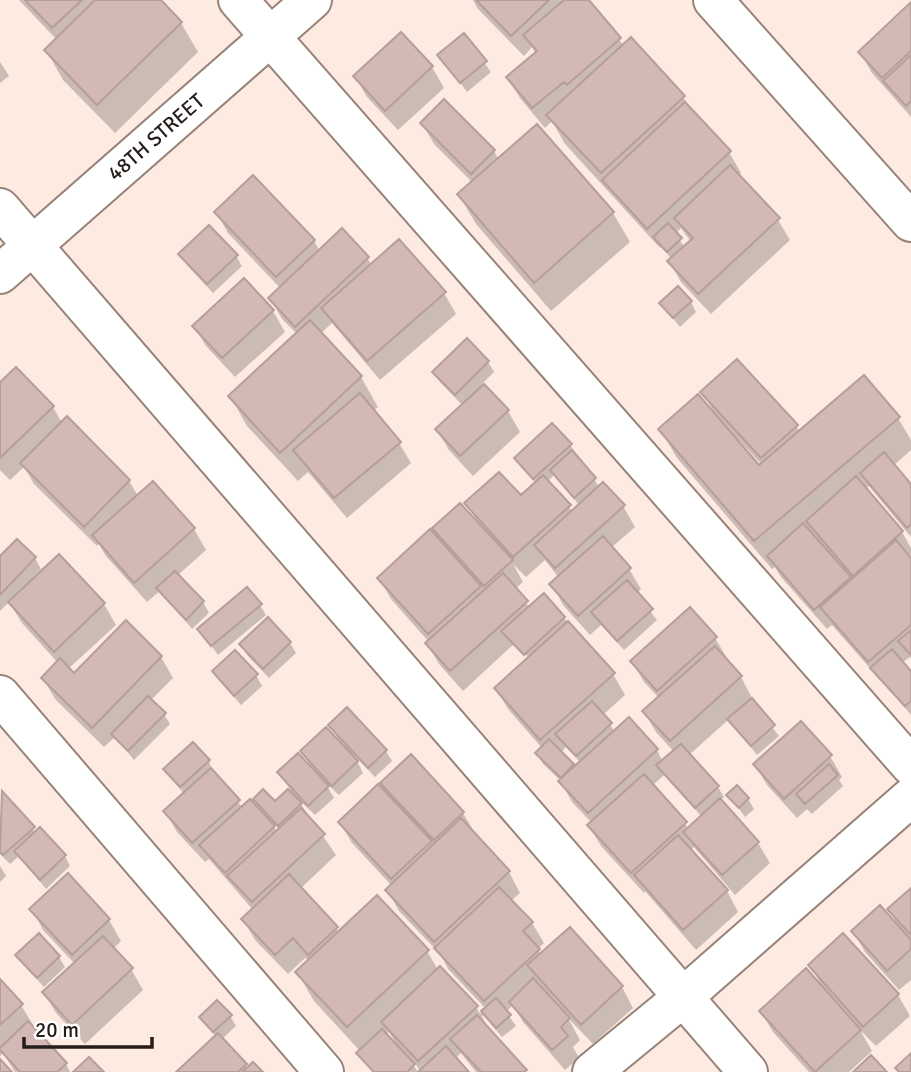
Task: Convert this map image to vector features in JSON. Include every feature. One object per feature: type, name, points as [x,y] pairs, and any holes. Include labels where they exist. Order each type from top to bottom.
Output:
[{"type":"street","points":[[238,0],[911,766]]},
{"type":"street","name":"48TH STREET","points":[[0,274],[312,0]]},
{"type":"street","points":[[713,0],[911,222]]},
{"type":"street","points":[[0,208],[748,1072]]},
{"type":"street","points":[[0,695],[324,1072]]},
{"type":"street","points":[[592,1072],[682,998],[911,797]]},
{"type":"building","points":[[25,0],[82,0],[52,28]]},
{"type":"building","points":[[95,0],[161,0],[182,22],[97,105],[44,50]]},
{"type":"building","points":[[476,0],[549,0],[511,36]]},
{"type":"building","points":[[564,0],[589,0],[621,38],[567,85],[564,82],[532,108],[506,77],[537,51],[523,35]]},
{"type":"building","points":[[911,2],[911,51],[882,78],[858,52]]},
{"type":"building","points":[[401,32],[433,66],[385,111],[353,76]]},
{"type":"building","points":[[464,33],[487,61],[460,83],[437,55]]},
{"type":"building","points":[[631,37],[685,96],[601,173],[546,115]]},
{"type":"building","points":[[911,55],[911,101],[906,106],[883,81]]},
{"type":"building","points":[[444,99],[495,150],[471,174],[420,123]]},
{"type":"building","points":[[685,102],[731,151],[647,229],[602,180]]},
{"type":"building","points":[[537,124],[614,212],[534,283],[457,194]]},
{"type":"building","points":[[730,165],[780,218],[698,294],[667,261],[693,238],[674,218]]},
{"type":"building","points":[[253,175],[315,240],[276,277],[214,212]]},
{"type":"building","points":[[668,223],[682,238],[667,252],[653,237]]},
{"type":"building","points":[[209,225],[238,255],[207,284],[178,254]]},
{"type":"building","points":[[342,228],[369,257],[295,327],[268,298]]},
{"type":"building","points":[[399,239],[446,292],[367,361],[321,308]]},
{"type":"building","points":[[244,278],[274,310],[222,358],[192,326]]},
{"type":"building","points":[[678,286],[692,301],[673,318],[659,303]]},
{"type":"building","points":[[310,320],[362,376],[280,453],[228,396]]},
{"type":"building","points":[[467,338],[489,361],[455,395],[432,372]]},
{"type":"building","points":[[737,359],[798,425],[761,458],[700,392]]},
{"type":"building","points":[[16,367],[54,406],[0,458],[0,382]]},
{"type":"building","points":[[864,375],[900,417],[754,541],[658,429],[698,394],[759,465]]},
{"type":"building","points":[[484,384],[509,410],[460,456],[435,429]]},
{"type":"building","points":[[360,393],[401,442],[334,498],[293,450]]},
{"type":"building","points":[[67,416],[130,480],[84,527],[20,463]]},
{"type":"building","points":[[552,423],[572,444],[533,479],[514,458]]},
{"type":"building","points":[[572,450],[596,478],[574,498],[550,470]]},
{"type":"building","points":[[884,452],[911,484],[911,524],[907,528],[860,473]]},
{"type":"building","points":[[499,472],[521,495],[543,475],[571,505],[513,557],[464,503]]},
{"type":"building","points":[[856,476],[903,531],[853,576],[806,521]]},
{"type":"building","points":[[153,481],[195,528],[134,583],[92,535]]},
{"type":"building","points":[[603,482],[625,505],[555,568],[534,545]]},
{"type":"building","points":[[460,503],[513,560],[484,586],[432,528]]},
{"type":"building","points":[[803,523],[851,577],[814,610],[767,556]]},
{"type":"building","points":[[430,529],[481,586],[428,634],[377,578]]},
{"type":"building","points":[[603,536],[631,568],[578,616],[549,584]]},
{"type":"building","points":[[17,539],[36,557],[0,595],[0,556]]},
{"type":"building","points":[[896,540],[911,558],[911,625],[868,662],[820,607]]},
{"type":"building","points":[[59,554],[105,603],[54,652],[8,602]]},
{"type":"building","points":[[175,571],[204,601],[186,620],[156,588]]},
{"type":"building","points":[[503,573],[528,601],[450,671],[425,643]]},
{"type":"building","points":[[627,580],[653,609],[617,641],[591,612]]},
{"type":"building","points":[[247,587],[262,604],[211,646],[197,629]]},
{"type":"building","points":[[544,593],[565,617],[524,655],[501,631]]},
{"type":"building","points":[[690,607],[717,637],[657,691],[630,661]]},
{"type":"building","points":[[268,617],[291,642],[263,669],[239,644]]},
{"type":"building","points":[[126,620],[162,656],[92,728],[41,678],[60,658],[74,673]]},
{"type":"building","points":[[568,621],[615,673],[540,740],[494,688]]},
{"type":"building","points":[[911,630],[911,655],[898,641]]},
{"type":"building","points":[[715,646],[742,676],[670,741],[642,711]]},
{"type":"building","points":[[892,649],[911,671],[911,701],[905,706],[870,668]]},
{"type":"building","points":[[235,650],[258,674],[234,696],[212,671]]},
{"type":"building","points":[[148,696],[166,713],[128,751],[111,734]]},
{"type":"building","points":[[752,698],[775,725],[751,746],[727,719]]},
{"type":"building","points":[[592,701],[612,723],[576,756],[555,734]]},
{"type":"building","points":[[347,707],[387,750],[368,768],[328,725]]},
{"type":"building","points":[[629,717],[658,749],[588,813],[558,781]]},
{"type":"building","points":[[801,721],[832,755],[784,799],[753,764]]},
{"type":"building","points":[[326,727],[358,761],[332,786],[300,751]]},
{"type":"building","points":[[549,739],[574,764],[561,778],[535,753]]},
{"type":"building","points":[[193,742],[210,760],[180,787],[163,769]]},
{"type":"building","points":[[681,744],[719,786],[695,808],[656,765]]},
{"type":"building","points":[[298,753],[329,786],[308,806],[277,772]]},
{"type":"building","points":[[411,754],[464,812],[434,840],[380,783]]},
{"type":"building","points":[[829,764],[838,775],[805,804],[796,794]]},
{"type":"building","points":[[211,768],[240,800],[192,843],[163,811]]},
{"type":"building","points":[[644,774],[687,822],[631,873],[587,825]]},
{"type":"building","points":[[378,784],[432,841],[391,879],[338,822]]},
{"type":"building","points":[[737,785],[749,798],[739,808],[726,795]]},
{"type":"building","points":[[263,789],[275,801],[288,789],[302,803],[278,826],[253,799]]},
{"type":"building","points":[[2,791],[35,827],[3,855],[0,852]]},
{"type":"building","points":[[720,798],[759,842],[722,875],[683,832]]},
{"type":"building","points":[[250,799],[275,826],[225,873],[199,845]]},
{"type":"building","points":[[301,808],[325,834],[252,902],[227,876]]},
{"type":"building","points":[[461,818],[510,871],[434,942],[385,890]]},
{"type":"building","points":[[40,827],[66,855],[40,880],[14,851]]},
{"type":"building","points":[[678,835],[728,890],[683,930],[634,875]]},
{"type":"building","points":[[68,873],[110,919],[72,955],[29,909]]},
{"type":"building","points":[[289,874],[338,927],[308,955],[293,938],[275,955],[241,919]]},
{"type":"building","points":[[499,887],[533,922],[523,931],[540,949],[484,1001],[434,948]]},
{"type":"building","points":[[911,888],[911,935],[887,909]]},
{"type":"building","points":[[377,895],[429,950],[347,1027],[295,972]]},
{"type":"building","points":[[880,905],[911,940],[911,949],[887,971],[851,931]]},
{"type":"building","points":[[570,927],[623,986],[581,1025],[527,965]]},
{"type":"building","points":[[39,933],[60,956],[37,978],[15,955]]},
{"type":"building","points":[[843,933],[899,994],[863,1027],[808,965]]},
{"type":"building","points":[[103,936],[133,968],[72,1025],[42,992]]},
{"type":"building","points":[[440,966],[478,1006],[418,1061],[381,1022]]},
{"type":"building","points":[[806,968],[861,1030],[815,1072],[759,1011]]},
{"type":"building","points":[[533,978],[570,1018],[561,1027],[568,1036],[552,1050],[509,1002]]},
{"type":"building","points":[[0,979],[23,1004],[0,1025]]},
{"type":"building","points":[[496,998],[511,1015],[496,1028],[481,1011]]},
{"type":"building","points":[[217,1000],[232,1015],[213,1032],[199,1017]]},
{"type":"building","points":[[477,1015],[527,1070],[481,1072],[450,1039]]},
{"type":"building","points":[[28,1021],[67,1063],[57,1072],[20,1072],[0,1050]]},
{"type":"building","points":[[382,1029],[415,1064],[407,1072],[374,1072],[356,1053]]},
{"type":"building","points":[[218,1033],[247,1064],[238,1072],[176,1072]]},
{"type":"building","points":[[446,1046],[469,1072],[418,1072]]},
{"type":"building","points":[[911,1053],[911,1072],[899,1072],[895,1068]]},
{"type":"building","points":[[871,1055],[887,1072],[853,1072]]},
{"type":"building","points":[[89,1057],[104,1072],[73,1072]]},
{"type":"building","points":[[0,1059],[12,1072],[0,1072]]},
{"type":"building","points":[[253,1062],[263,1072],[242,1072]]}]
